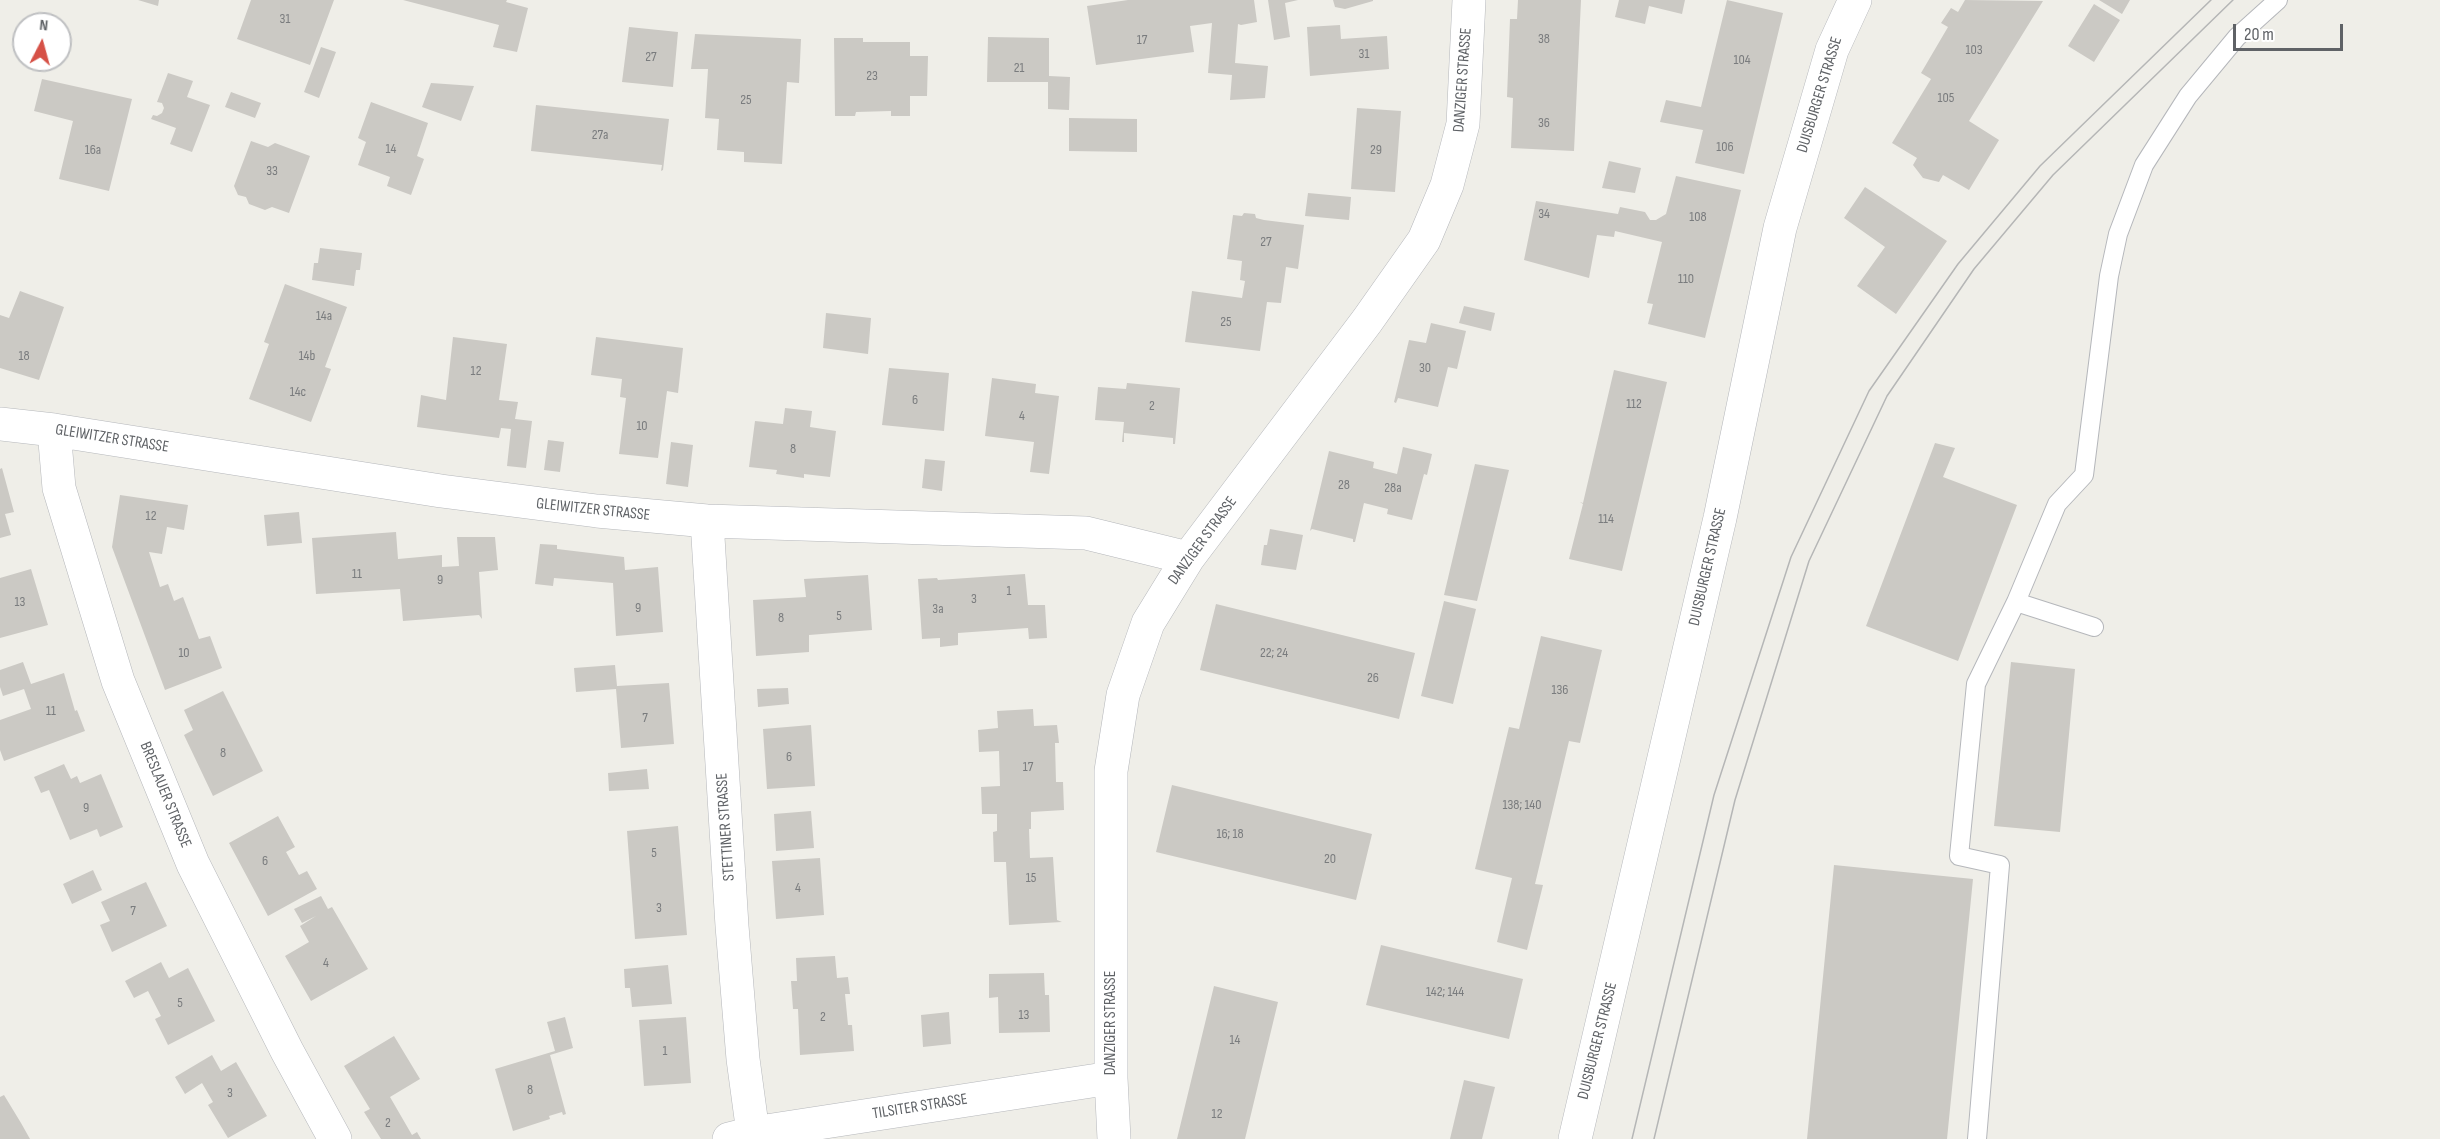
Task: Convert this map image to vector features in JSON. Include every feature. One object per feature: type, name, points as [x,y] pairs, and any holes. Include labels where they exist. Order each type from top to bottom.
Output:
[{"type":"street","name":"DANZIGER STRASSE","points":[[1114,1139],[1111,1078],[1112,771],[1123,695],[1148,623],[1188,558],[1367,321],[1424,240],[1447,185],[1463,124],[1468,0]]},
{"type":"street","name":"DUISBURGER STRASSE","points":[[1575,1139],[1720,518],[1780,228],[1832,50],[1855,0]]},
{"type":"street","name":"GLEIWITZER STRASSE","points":[[0,424],[54,430],[441,491],[597,511],[707,521],[1086,533],[1188,558]]},
{"type":"street","name":"BRESLAUER STRASSE","points":[[54,430],[59,488],[118,681],[193,864],[334,1139]]},
{"type":"street","name":"STETTINER STRASSE","points":[[707,521],[732,926],[743,1059],[741,1136]]},
{"type":"street","name":"TILSITER STRASSE","points":[[741,1136],[1111,1078]]},
{"type":"lane","points":[[1977,1139],[2000,865],[1959,856],[1976,684],[2016,602],[2057,504],[2084,475],[2109,276],[2118,234],[2144,165],[2188,96],[2237,37],[2278,0]]},
{"type":"lane","points":[[2016,602],[2094,627]]},
{"type":"building","points":[[138,0],[159,0],[158,6]]},
{"type":"building","points":[[251,0],[334,0],[310,65],[237,39]]},
{"type":"building","points":[[403,0],[507,0],[506,2],[528,8],[517,52],[493,47],[499,25]]},
{"type":"building","points":[[1128,0],[1254,0],[1257,22],[1238,24],[1235,63],[1268,66],[1265,98],[1230,100],[1232,75],[1208,73],[1212,23],[1190,26],[1194,52],[1096,65],[1087,6]]},
{"type":"building","points":[[1268,0],[1298,0],[1285,3],[1290,37],[1274,40]]},
{"type":"building","points":[[1333,0],[1373,1],[1345,9],[1335,7]]},
{"type":"building","points":[[1518,0],[1581,0],[1574,151],[1511,148],[1513,98],[1507,97],[1510,19],[1517,19]]},
{"type":"building","points":[[1619,0],[1685,0],[1682,14],[1649,6],[1645,24],[1615,17]]},
{"type":"building","points":[[1727,0],[1783,13],[1744,174],[1695,163],[1703,130],[1660,122],[1666,100],[1701,107]]},
{"type":"building","points":[[1965,0],[2043,1],[1969,121],[1999,140],[1969,190],[1943,175],[1939,182],[1923,178],[1913,165],[1917,158],[1892,143],[1931,79],[1921,73],[1948,27],[1941,23],[1951,8],[1958,12]]},
{"type":"building","points":[[2099,0],[2130,0],[2122,14]]},
{"type":"building","points":[[2094,4],[2120,20],[2094,62],[2068,46]]},
{"type":"building","points":[[1340,25],[1341,39],[1387,36],[1389,69],[1310,76],[1307,27]]},
{"type":"building","points":[[629,27],[678,32],[673,87],[622,82]]},
{"type":"building","points":[[695,34],[801,39],[799,83],[787,82],[782,164],[744,162],[744,152],[717,150],[719,119],[705,118],[708,69],[691,69]]},
{"type":"building","points":[[988,37],[1049,38],[1049,76],[1070,77],[1069,110],[1048,109],[1048,82],[987,82]]},
{"type":"building","points":[[834,38],[863,38],[863,42],[910,42],[910,56],[928,56],[927,96],[910,96],[910,116],[891,116],[891,111],[856,112],[855,116],[835,116]]},
{"type":"building","points":[[321,47],[336,52],[319,98],[304,92]]},
{"type":"building","points":[[168,73],[193,81],[187,97],[210,105],[192,152],[170,144],[176,128],[151,119],[153,115],[157,116],[162,113],[164,108],[162,103],[157,102]]},
{"type":"building","points":[[42,79],[132,99],[109,191],[59,179],[73,121],[34,111]]},
{"type":"building","points":[[431,83],[474,86],[461,121],[422,107]]},
{"type":"building","points":[[231,92],[261,103],[255,118],[225,107]]},
{"type":"building","points":[[371,102],[428,123],[417,156],[424,159],[411,195],[387,186],[390,177],[358,165],[366,142],[358,138]]},
{"type":"building","points":[[536,105],[669,119],[663,170],[661,171],[662,165],[531,151]]},
{"type":"building","points":[[1357,108],[1401,111],[1395,192],[1351,189]]},
{"type":"building","points":[[1069,118],[1137,119],[1137,152],[1069,151]]},
{"type":"building","points":[[251,141],[268,147],[275,143],[310,156],[289,213],[272,207],[265,210],[249,204],[246,197],[238,195],[234,186]]},
{"type":"building","points":[[1609,161],[1641,168],[1635,193],[1602,188]]},
{"type":"building","points":[[1676,176],[1741,190],[1705,338],[1648,324],[1653,304],[1647,303],[1662,242],[1615,231],[1614,237],[1597,235],[1589,278],[1524,260],[1536,201],[1618,214],[1620,207],[1645,212],[1650,220],[1656,220],[1666,214]]},
{"type":"building","points":[[1865,187],[1947,241],[1896,314],[1857,286],[1885,247],[1844,218]]},
{"type":"building","points":[[1308,193],[1351,197],[1349,220],[1305,216]]},
{"type":"building","points":[[1244,213],[1255,214],[1256,218],[1264,220],[1304,225],[1298,269],[1286,267],[1281,303],[1267,302],[1260,351],[1185,342],[1192,291],[1242,298],[1245,281],[1240,280],[1242,261],[1227,259],[1233,215],[1242,216]]},
{"type":"building","points":[[320,248],[362,253],[360,270],[356,270],[354,286],[312,280],[314,263],[318,263]]},
{"type":"building","points":[[285,284],[347,307],[325,367],[331,369],[311,422],[249,399],[269,344],[264,342]]},
{"type":"building","points":[[20,291],[64,307],[39,380],[0,368],[0,315],[9,318]]},
{"type":"building","points":[[1464,306],[1495,313],[1491,331],[1459,323]]},
{"type":"building","points":[[826,313],[871,318],[868,354],[823,348]]},
{"type":"building","points":[[1431,323],[1466,331],[1457,369],[1448,367],[1438,407],[1398,398],[1396,403],[1394,402],[1409,340],[1426,343]]},
{"type":"building","points":[[453,337],[507,344],[499,400],[518,402],[515,419],[532,421],[526,468],[507,466],[511,429],[501,428],[499,438],[417,427],[421,395],[446,400]]},
{"type":"building","points":[[596,337],[683,348],[678,393],[667,391],[658,458],[619,454],[626,398],[620,397],[622,379],[591,375]]},
{"type":"building","points":[[889,368],[949,373],[944,431],[882,425]]},
{"type":"building","points":[[1614,370],[1667,382],[1622,571],[1569,559],[1583,504],[1580,502],[1583,503]]},
{"type":"building","points":[[992,378],[1036,384],[1035,393],[1059,396],[1049,474],[1030,472],[1034,442],[985,436]]},
{"type":"building","points":[[1127,383],[1180,388],[1175,444],[1173,444],[1173,438],[1124,433],[1124,442],[1122,442],[1124,422],[1095,420],[1098,387],[1126,389]]},
{"type":"building","points":[[785,408],[812,411],[810,427],[836,431],[830,477],[804,474],[804,478],[776,474],[777,470],[749,467],[755,421],[783,424]]},
{"type":"building","points":[[548,440],[564,442],[560,472],[544,470]]},
{"type":"building","points":[[671,442],[693,445],[688,487],[666,484]]},
{"type":"building","points":[[1935,443],[1955,448],[1943,477],[2017,505],[1958,661],[1866,626]]},
{"type":"building","points":[[1403,447],[1432,454],[1427,475],[1424,474],[1412,520],[1387,514],[1388,509],[1364,503],[1355,542],[1353,539],[1312,529],[1310,531],[1329,451],[1374,462],[1373,468],[1397,474]]},
{"type":"building","points":[[925,459],[945,461],[942,491],[922,488]]},
{"type":"building","points":[[1475,464],[1509,470],[1477,601],[1444,595]]},
{"type":"building","points":[[2,468],[14,512],[5,514],[11,535],[0,538],[0,469]]},
{"type":"building","points":[[120,495],[188,505],[184,530],[167,527],[162,554],[149,552],[160,587],[168,584],[174,601],[183,597],[199,639],[210,636],[222,668],[165,690],[112,547]]},
{"type":"building","points":[[299,512],[302,543],[267,546],[264,515]]},
{"type":"building","points":[[1270,529],[1303,535],[1296,570],[1261,565],[1264,545],[1267,545]]},
{"type":"building","points":[[396,532],[398,559],[442,555],[442,567],[459,566],[457,537],[495,537],[498,570],[479,572],[482,619],[479,615],[403,621],[400,589],[316,594],[312,538]]},
{"type":"building","points":[[540,544],[557,545],[557,549],[624,557],[625,570],[658,567],[663,632],[616,636],[613,583],[554,578],[553,586],[535,584]]},
{"type":"building","points":[[31,569],[48,625],[0,638],[0,578]]},
{"type":"building","points":[[1025,574],[1028,605],[1045,605],[1047,638],[1029,639],[1028,628],[958,633],[958,645],[940,647],[940,638],[922,639],[918,579],[937,578],[938,580]]},
{"type":"building","points":[[868,575],[872,630],[809,635],[809,652],[756,656],[753,600],[806,597],[804,579]]},
{"type":"building","points":[[1444,601],[1476,609],[1453,704],[1421,696]]},
{"type":"building","points":[[1216,604],[1415,653],[1399,719],[1200,670]]},
{"type":"building","points":[[1541,636],[1602,650],[1580,743],[1569,741],[1535,884],[1543,885],[1527,950],[1497,942],[1512,878],[1475,869],[1509,727],[1519,729]]},
{"type":"building","points":[[23,662],[31,684],[64,673],[75,711],[77,710],[85,731],[4,761],[0,750],[0,720],[31,709],[24,689],[3,696],[0,687],[0,670]]},
{"type":"building","points":[[2011,662],[2075,669],[2060,832],[1994,826]]},
{"type":"building","points":[[615,665],[617,686],[669,683],[674,744],[621,748],[616,689],[576,692],[574,668]]},
{"type":"building","points":[[788,688],[789,704],[758,707],[757,689]]},
{"type":"building","points":[[223,691],[263,771],[213,796],[184,735],[193,730],[184,710]]},
{"type":"building","points":[[1033,709],[1034,726],[1057,725],[1059,743],[1055,743],[1056,782],[1063,782],[1064,810],[1031,812],[1030,858],[1053,857],[1057,920],[1062,922],[1009,925],[1006,862],[994,862],[993,832],[997,831],[997,814],[982,814],[981,787],[1000,786],[999,751],[979,752],[978,730],[998,728],[997,711]]},
{"type":"building","points":[[811,725],[815,786],[767,789],[763,729]]},
{"type":"building","points":[[64,764],[71,779],[77,776],[80,783],[101,774],[123,827],[100,837],[97,829],[70,840],[49,790],[41,793],[34,777]]},
{"type":"building","points":[[647,769],[649,789],[609,791],[608,773]]},
{"type":"building","points":[[1172,785],[1372,834],[1356,900],[1156,852]]},
{"type":"building","points":[[811,811],[814,848],[776,851],[774,814]]},
{"type":"building","points":[[278,816],[295,847],[286,852],[299,875],[307,871],[317,889],[268,916],[229,843]]},
{"type":"building","points":[[678,826],[687,935],[635,939],[627,831]]},
{"type":"building","points":[[820,858],[824,915],[776,919],[772,861]]},
{"type":"building","points":[[1834,865],[1973,879],[1947,1139],[1807,1139]]},
{"type":"building","points":[[93,870],[102,890],[72,904],[63,884]]},
{"type":"building","points":[[146,882],[167,926],[112,952],[100,925],[110,921],[101,902]]},
{"type":"building","points":[[321,896],[328,909],[332,907],[368,969],[311,1001],[285,956],[309,942],[300,926],[316,916],[302,923],[294,909]]},
{"type":"building","points":[[1381,945],[1523,979],[1509,1039],[1366,1005]]},
{"type":"building","points":[[835,956],[837,978],[848,977],[850,994],[845,994],[848,1025],[852,1025],[854,1051],[800,1055],[798,1009],[793,1009],[791,981],[797,981],[796,958]]},
{"type":"building","points":[[161,962],[169,978],[188,968],[215,1021],[168,1045],[155,1019],[161,1016],[148,991],[134,998],[125,981]]},
{"type":"building","points":[[668,965],[672,1004],[632,1007],[630,988],[625,988],[624,969]]},
{"type":"building","points":[[1044,973],[1045,995],[1049,995],[1050,1032],[999,1033],[998,997],[989,998],[989,974]]},
{"type":"building","points":[[1214,986],[1278,1002],[1245,1139],[1177,1139]]},
{"type":"building","points":[[949,1012],[951,1044],[923,1047],[921,1015]]},
{"type":"building","points":[[565,1017],[573,1048],[550,1055],[566,1114],[563,1115],[562,1112],[549,1116],[550,1119],[513,1131],[495,1069],[555,1051],[547,1022]]},
{"type":"building","points":[[686,1017],[691,1083],[644,1086],[639,1020]]},
{"type":"building","points":[[394,1036],[420,1079],[390,1097],[412,1135],[417,1132],[421,1139],[381,1139],[364,1112],[370,1109],[344,1066]]},
{"type":"building","points":[[212,1055],[221,1071],[236,1062],[267,1116],[228,1138],[208,1105],[213,1102],[202,1083],[185,1094],[175,1077]]},
{"type":"building","points":[[1464,1080],[1495,1087],[1482,1139],[1450,1139]]},
{"type":"building","points":[[4,1095],[30,1139],[0,1139],[0,1097]]},
{"type":"tram line","points":[[1632,1139],[1714,795],[1791,557],[1869,391],[1958,264],[2040,166],[2211,0]]},
{"type":"tram line","points":[[1654,1139],[1735,800],[1809,561],[1887,396],[1974,269],[2053,175],[2233,0]]}]
